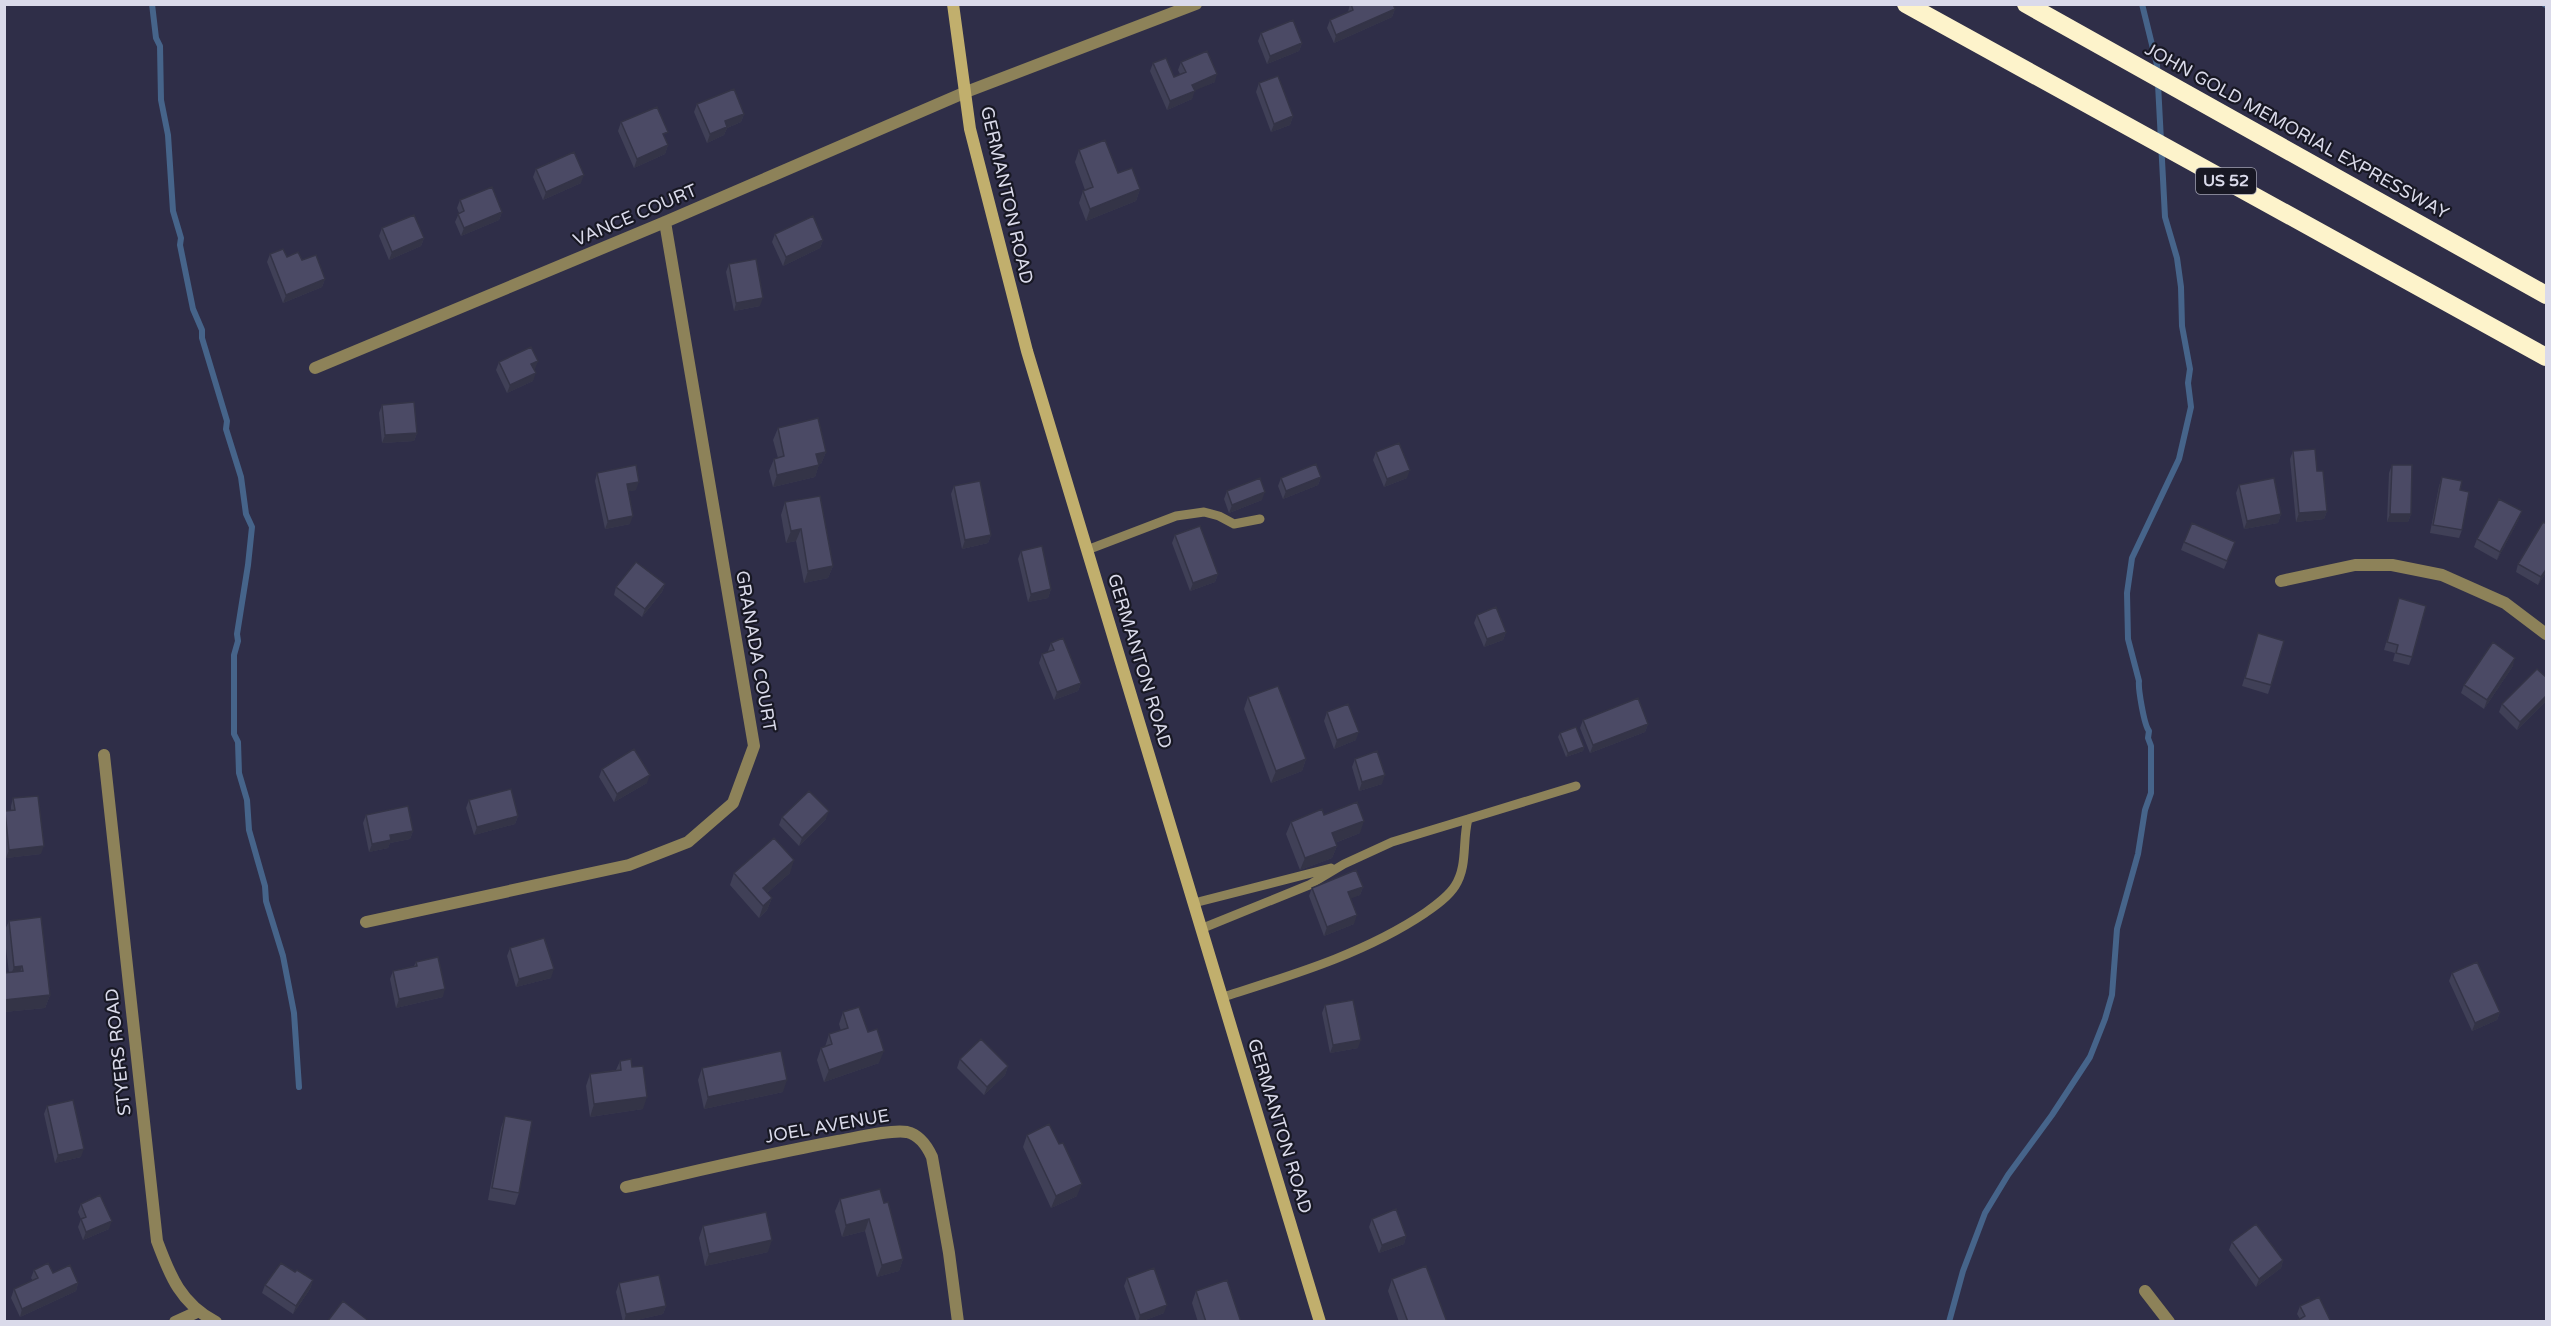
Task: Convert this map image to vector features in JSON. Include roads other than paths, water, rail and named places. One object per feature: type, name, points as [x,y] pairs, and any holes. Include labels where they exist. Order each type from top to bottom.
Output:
[{"type":"highway","name":"US 52","points":[[1906,4],[2547,357]]},
{"type":"highway","name":"JOHN GOLD MEMORIAL EXPRESSWAY","points":[[2026,4],[2547,295]]},
{"type":"main road","name":"GERMANTON ROAD","points":[[953,4],[970,129],[1008,282],[1320,1322]]},
{"type":"street","name":"VANCE COURT","points":[[315,368],[665,222],[966,92],[1196,4]]},
{"type":"street","name":"GRANADA COURT","points":[[366,922],[628,865],[688,842],[733,803],[754,746],[665,222]]},
{"type":"street","points":[[2281,581],[2355,565],[2392,565],[2442,575],[2505,603],[2547,634]]},
{"type":"street","name":"STYERS ROAD","points":[[104,755],[157,1241],[169,1274],[197,1312],[216,1322]]},
{"type":"street","name":"JOEL AVENUE","points":[[626,1187],[784,1151],[905,1131],[914,1134],[932,1157],[949,1253],[958,1322]]},
{"type":"street","points":[[2145,1291],[2169,1322]]},
{"type":"street","points":[[175,1322],[197,1312]]},
{"type":"lane","points":[[1087,550],[1176,516],[1204,512],[1219,516],[1234,524],[1260,519]]},
{"type":"lane","points":[[1203,928],[1309,885],[1344,864],[1392,842],[1576,786]]},
{"type":"lane","points":[[1223,997],[1376,943],[1436,905],[1455,886],[1461,871],[1468,819]]},
{"type":"lane","points":[[1194,903],[1344,864]]},
{"type":"waterway","points":[[152,4],[156,38],[160,46],[161,100],[168,135],[173,211],[181,238],[180,245],[193,309],[202,330],[202,338],[227,421],[226,429],[241,477],[246,514],[252,527],[237,634],[238,641],[234,655],[234,734],[238,742],[239,773],[247,800],[249,830],[265,886],[266,901],[283,956],[294,1013],[299,1087]]},
{"type":"waterway","points":[[1949,1322],[1963,1271],[1985,1213],[2008,1175],[2052,1115],[2090,1057],[2105,1019],[2112,995],[2117,929],[2138,854],[2145,810],[2151,793],[2151,746],[2139,691],[2139,681],[2128,639],[2127,593],[2132,558],[2179,459],[2191,407],[2188,383],[2190,369],[2182,326],[2181,287],[2177,258],[2165,217],[2157,65],[2142,4]]}]
